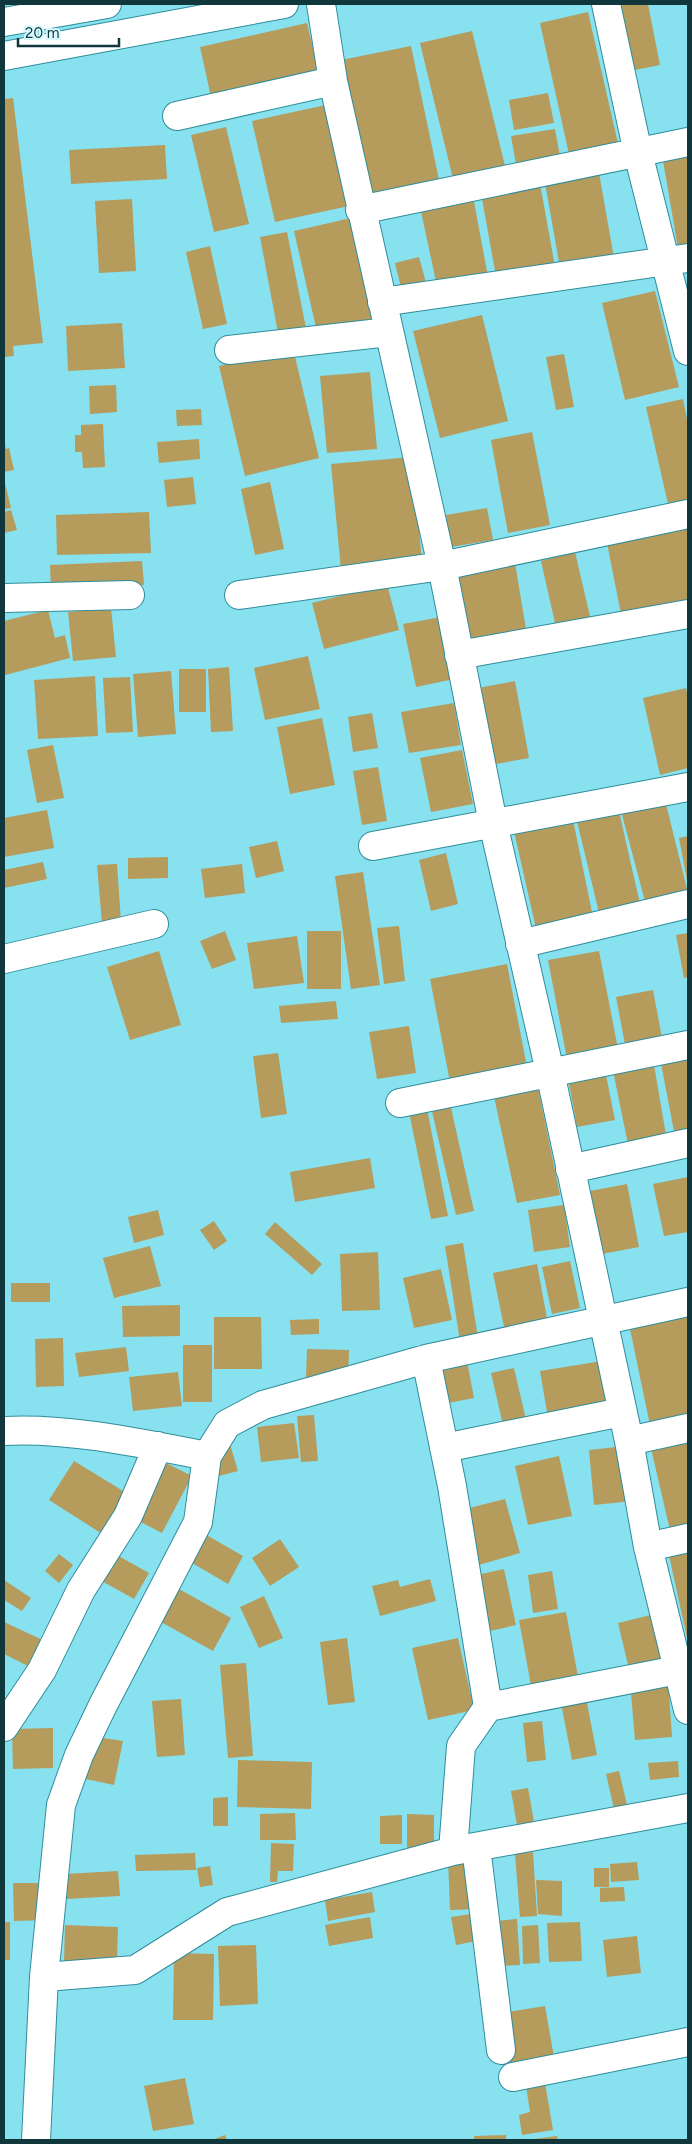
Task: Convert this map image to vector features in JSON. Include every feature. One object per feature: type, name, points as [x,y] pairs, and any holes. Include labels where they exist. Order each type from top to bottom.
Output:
[{"type":"street","points":[[4,22],[107,4]]},
{"type":"street","points":[[4,56],[284,4]]},
{"type":"street","points":[[321,4],[333,81],[360,210],[442,566],[493,823],[550,1072],[629,1441],[648,1547],[683,1669],[688,1710]]},
{"type":"street","points":[[606,4],[638,153],[677,260],[688,351]]},
{"type":"street","points":[[177,116],[333,81]]},
{"type":"street","points":[[360,210],[688,142]]},
{"type":"street","points":[[382,302],[677,260]]},
{"type":"street","points":[[229,350],[389,332]]},
{"type":"street","points":[[239,595],[442,566],[688,514]]},
{"type":"street","points":[[4,598],[130,595]]},
{"type":"street","points":[[459,654],[688,614]]},
{"type":"street","points":[[373,846],[688,787]]},
{"type":"street","points":[[520,944],[688,904]]},
{"type":"street","points":[[4,959],[154,924]]},
{"type":"street","points":[[400,1103],[688,1045]]},
{"type":"street","points":[[570,1169],[688,1143]]},
{"type":"street","points":[[36,2140],[44,1977],[62,1805],[79,1755],[103,1705],[198,1522],[207,1456],[227,1424],[263,1405],[426,1359],[688,1302]]},
{"type":"street","points":[[426,1359],[444,1448],[488,1707]]},
{"type":"street","points":[[444,1448],[622,1412]]},
{"type":"street","points":[[629,1441],[688,1428]]},
{"type":"street","points":[[4,1431],[34,1429],[158,1446],[207,1456]]},
{"type":"street","points":[[4,1727],[42,1670],[81,1590],[128,1516],[158,1446]]},
{"type":"street","points":[[648,1547],[688,1538]]},
{"type":"street","points":[[502,2050],[464,1849],[461,1746],[488,1707],[683,1669]]},
{"type":"street","points":[[44,1977],[135,1970],[227,1912],[464,1849],[688,1808]]},
{"type":"street","points":[[513,2077],[688,2042]]},
{"type":"building","points":[[648,4],[660,65],[630,71],[618,6]]},
{"type":"building","points":[[588,12],[619,148],[570,159],[540,23]]},
{"type":"building","points":[[307,23],[319,73],[211,97],[200,47]]},
{"type":"building","points":[[472,31],[506,170],[454,183],[420,43]]},
{"type":"building","points":[[411,46],[439,180],[369,194],[341,60]]},
{"type":"building","points":[[548,93],[554,123],[514,130],[509,100]]},
{"type":"building","points":[[13,98],[43,343],[13,346],[14,356],[4,357],[4,99]]},
{"type":"building","points":[[326,105],[349,206],[275,222],[252,121]]},
{"type":"building","points":[[226,127],[249,224],[214,232],[191,135]]},
{"type":"building","points":[[555,129],[561,162],[517,170],[511,136]]},
{"type":"building","points":[[165,145],[167,179],[71,184],[69,150]]},
{"type":"building","points":[[688,151],[688,253],[679,254],[662,155]]},
{"type":"building","points":[[598,167],[614,258],[560,268],[544,177]]},
{"type":"building","points":[[539,178],[556,272],[497,282],[480,188]]},
{"type":"building","points":[[472,191],[489,282],[438,291],[419,202]]},
{"type":"building","points":[[132,199],[136,271],[99,273],[95,201]]},
{"type":"building","points":[[351,218],[374,319],[317,332],[294,231]]},
{"type":"building","points":[[287,232],[307,333],[279,338],[260,237]]},
{"type":"building","points":[[210,246],[227,324],[203,329],[186,252]]},
{"type":"building","points":[[419,257],[428,290],[403,296],[395,263]]},
{"type":"building","points":[[655,291],[679,387],[625,400],[602,303]]},
{"type":"building","points":[[482,315],[508,421],[440,438],[413,331]]},
{"type":"building","points":[[122,323],[125,368],[68,371],[66,326]]},
{"type":"building","points":[[293,348],[319,458],[245,476],[219,366]]},
{"type":"building","points":[[564,354],[574,407],[556,410],[546,357]]},
{"type":"building","points":[[370,372],[377,449],[327,453],[320,376]]},
{"type":"building","points":[[116,385],[117,412],[90,414],[89,386]]},
{"type":"building","points":[[683,399],[688,424],[688,499],[668,504],[646,407]]},
{"type":"building","points":[[201,409],[202,425],[177,426],[176,410]]},
{"type":"building","points":[[103,424],[105,467],[83,468],[82,452],[75,452],[75,435],[81,435],[81,425]]},
{"type":"building","points":[[532,432],[550,525],[508,533],[491,440]]},
{"type":"building","points":[[199,439],[200,459],[159,463],[157,442]]},
{"type":"building","points":[[4,440],[6,449],[9,448],[14,470],[4,472]]},
{"type":"building","points":[[412,457],[422,562],[341,570],[331,464]]},
{"type":"building","points":[[193,477],[196,504],[167,507],[164,480]]},
{"type":"building","points":[[4,479],[11,508],[4,509]]},
{"type":"building","points":[[270,482],[284,549],[255,555],[241,489]]},
{"type":"building","points":[[487,508],[493,540],[451,547],[446,515]]},
{"type":"building","points":[[11,510],[17,530],[4,533],[4,512]]},
{"type":"building","points":[[149,512],[151,553],[57,555],[56,515]]},
{"type":"building","points":[[688,523],[688,608],[622,619],[606,538]]},
{"type":"building","points":[[575,552],[592,625],[557,632],[541,561]]},
{"type":"building","points":[[142,561],[144,585],[51,589],[50,565]]},
{"type":"building","points":[[515,563],[527,635],[471,645],[453,576]]},
{"type":"building","points":[[387,584],[399,630],[324,649],[312,603]]},
{"type":"building","points":[[111,608],[116,657],[73,661],[68,612]]},
{"type":"building","points":[[48,610],[55,638],[65,635],[70,658],[5,675],[4,621]]},
{"type":"building","points":[[441,617],[454,679],[416,687],[403,624]]},
{"type":"building","points":[[308,656],[320,709],[265,720],[254,668]]},
{"type":"building","points":[[229,667],[233,731],[211,732],[208,669]]},
{"type":"building","points":[[179,669],[206,669],[206,712],[179,712]]},
{"type":"building","points":[[171,671],[176,734],[138,737],[133,674]]},
{"type":"building","points":[[95,676],[98,736],[38,739],[34,680]]},
{"type":"building","points":[[130,677],[133,732],[106,733],[103,678]]},
{"type":"building","points":[[515,681],[529,758],[491,765],[478,688]]},
{"type":"building","points":[[686,688],[688,699],[688,768],[660,775],[643,698]]},
{"type":"building","points":[[454,703],[461,745],[409,753],[401,712]]},
{"type":"building","points":[[372,713],[378,748],[353,752],[348,717]]},
{"type":"building","points":[[322,718],[335,785],[290,794],[277,727]]},
{"type":"building","points":[[53,745],[64,798],[37,803],[27,750]]},
{"type":"building","points":[[462,750],[473,804],[431,812],[420,758]]},
{"type":"building","points":[[378,767],[387,821],[362,825],[353,771]]},
{"type":"building","points":[[664,796],[688,893],[647,909],[620,807]]},
{"type":"building","points":[[618,807],[641,908],[600,917],[576,817]]},
{"type":"building","points":[[47,810],[54,848],[4,857],[4,818]]},
{"type":"building","points":[[572,815],[594,922],[537,933],[513,827]]},
{"type":"building","points":[[688,836],[688,880],[687,880],[679,838]]},
{"type":"building","points":[[277,841],[284,871],[256,878],[249,847]]},
{"type":"building","points":[[446,853],[458,904],[431,911],[419,860]]},
{"type":"building","points":[[168,857],[168,878],[128,879],[128,858]]},
{"type":"building","points":[[43,862],[47,879],[4,888],[4,870]]},
{"type":"building","points":[[117,864],[121,922],[102,923],[97,865]]},
{"type":"building","points":[[242,864],[245,893],[205,898],[201,869]]},
{"type":"building","points":[[363,872],[380,985],[351,989],[335,876]]},
{"type":"building","points":[[399,926],[405,981],[384,984],[377,928]]},
{"type":"building","points":[[225,931],[236,960],[212,969],[200,941]]},
{"type":"building","points":[[307,931],[341,931],[341,989],[307,989]]},
{"type":"building","points":[[688,933],[688,977],[684,978],[676,935]]},
{"type":"building","points":[[297,936],[304,983],[254,989],[247,943]]},
{"type":"building","points":[[159,951],[181,1025],[130,1040],[107,967]]},
{"type":"building","points":[[599,951],[618,1049],[567,1059],[548,960]]},
{"type":"building","points":[[507,964],[528,1072],[451,1087],[430,979]]},
{"type":"building","points":[[653,990],[663,1043],[626,1050],[616,997]]},
{"type":"building","points":[[336,1001],[338,1019],[281,1023],[279,1006]]},
{"type":"building","points":[[409,1026],[416,1073],[377,1079],[369,1032]]},
{"type":"building","points":[[688,1048],[688,1139],[676,1142],[659,1053]]},
{"type":"building","points":[[278,1053],[287,1114],[261,1118],[253,1056]]},
{"type":"building","points":[[653,1059],[667,1141],[629,1149],[612,1066]]},
{"type":"building","points":[[604,1065],[615,1120],[577,1127],[567,1072]]},
{"type":"building","points":[[537,1083],[560,1195],[517,1203],[493,1092]]},
{"type":"building","points":[[450,1103],[474,1211],[456,1215],[431,1107]]},
{"type":"building","points":[[427,1109],[448,1216],[431,1219],[409,1112]]},
{"type":"building","points":[[370,1158],[375,1188],[295,1202],[290,1172]]},
{"type":"building","points":[[688,1177],[688,1232],[664,1236],[653,1184]]},
{"type":"building","points":[[627,1184],[639,1247],[602,1254],[590,1191]]},
{"type":"building","points":[[564,1205],[570,1247],[534,1252],[528,1210]]},
{"type":"building","points":[[158,1210],[164,1235],[134,1243],[128,1217]]},
{"type":"building","points":[[214,1221],[227,1241],[214,1250],[200,1230]]},
{"type":"building","points":[[275,1222],[322,1264],[312,1275],[265,1234]]},
{"type":"building","points":[[463,1243],[478,1338],[460,1341],[445,1246]]},
{"type":"building","points":[[150,1246],[161,1286],[114,1298],[103,1258]]},
{"type":"building","points":[[378,1252],[380,1310],[342,1311],[340,1254]]},
{"type":"building","points":[[570,1261],[580,1308],[552,1314],[542,1267]]},
{"type":"building","points":[[537,1264],[548,1324],[505,1332],[493,1273]]},
{"type":"building","points":[[441,1269],[452,1320],[414,1328],[403,1278]]},
{"type":"building","points":[[11,1283],[50,1283],[50,1302],[11,1302]]},
{"type":"building","points":[[180,1305],[180,1336],[123,1337],[122,1306]]},
{"type":"building","points":[[688,1311],[688,1423],[651,1430],[629,1324]]},
{"type":"building","points":[[214,1317],[261,1317],[262,1369],[214,1369]]},
{"type":"building","points":[[319,1319],[319,1334],[291,1335],[290,1320]]},
{"type":"building","points":[[63,1338],[64,1386],[36,1387],[35,1339]]},
{"type":"building","points":[[183,1345],[212,1345],[212,1402],[183,1402]]},
{"type":"building","points":[[126,1347],[129,1371],[79,1377],[75,1353]]},
{"type":"building","points":[[307,1349],[349,1350],[348,1378],[306,1377]]},
{"type":"building","points":[[466,1356],[474,1398],[438,1405],[430,1363]]},
{"type":"building","points":[[602,1361],[610,1407],[548,1418],[540,1371]]},
{"type":"building","points":[[514,1368],[527,1424],[504,1429],[491,1373]]},
{"type":"building","points":[[178,1372],[182,1406],[133,1411],[129,1377]]},
{"type":"building","points":[[314,1415],[318,1461],[301,1462],[297,1416]]},
{"type":"building","points":[[294,1423],[299,1458],[261,1462],[257,1427]]},
{"type":"building","points":[[688,1436],[688,1536],[672,1539],[650,1444]]},
{"type":"building","points":[[230,1444],[238,1471],[219,1476],[212,1449]]},
{"type":"building","points":[[626,1446],[632,1501],[594,1505],[589,1450]]},
{"type":"building","points":[[559,1456],[572,1516],[528,1525],[515,1466]]},
{"type":"building","points":[[74,1461],[133,1497],[107,1537],[49,1500]]},
{"type":"building","points":[[164,1462],[192,1476],[162,1533],[133,1518]]},
{"type":"building","points":[[505,1499],[520,1553],[475,1566],[461,1510]]},
{"type":"building","points":[[203,1533],[243,1556],[228,1584],[187,1560]]},
{"type":"building","points":[[280,1539],[299,1567],[270,1586],[252,1558]]},
{"type":"building","points":[[688,1541],[688,1638],[687,1638],[667,1546]]},
{"type":"building","points":[[59,1554],[73,1565],[59,1583],[45,1571]]},
{"type":"building","points":[[115,1554],[149,1573],[134,1599],[100,1580]]},
{"type":"building","points":[[504,1569],[516,1625],[490,1631],[477,1575]]},
{"type":"building","points":[[552,1571],[558,1609],[533,1613],[528,1575]]},
{"type":"building","points":[[430,1579],[436,1601],[380,1616],[372,1586],[398,1580],[400,1587]]},
{"type":"building","points":[[4,1580],[31,1598],[22,1611],[4,1600]]},
{"type":"building","points":[[170,1584],[231,1618],[213,1651],[152,1617]]},
{"type":"building","points":[[264,1596],[283,1638],[259,1648],[240,1607]]},
{"type":"building","points":[[566,1612],[579,1682],[532,1691],[519,1620]]},
{"type":"building","points":[[655,1614],[666,1660],[629,1669],[618,1623]]},
{"type":"building","points":[[4,1622],[47,1642],[34,1669],[4,1654]]},
{"type":"building","points":[[347,1638],[355,1702],[328,1705],[320,1642]]},
{"type":"building","points":[[458,1638],[474,1710],[428,1720],[412,1648]]},
{"type":"building","points":[[246,1663],[253,1756],[228,1758],[220,1665]]},
{"type":"building","points":[[668,1679],[672,1737],[635,1740],[630,1682]]},
{"type":"building","points":[[586,1698],[597,1755],[572,1760],[561,1703]]},
{"type":"building","points":[[181,1699],[185,1755],[157,1757],[152,1701]]},
{"type":"building","points":[[542,1721],[546,1760],[527,1762],[523,1723]]},
{"type":"building","points":[[53,1728],[53,1768],[13,1769],[12,1729]]},
{"type":"building","points":[[91,1736],[123,1741],[114,1785],[81,1778]]},
{"type":"building","points":[[238,1760],[312,1762],[311,1809],[237,1807]]},
{"type":"building","points":[[678,1761],[679,1777],[650,1780],[648,1763]]},
{"type":"building","points":[[619,1771],[628,1809],[615,1813],[606,1774]]},
{"type":"building","points":[[528,1788],[536,1833],[519,1836],[511,1791]]},
{"type":"building","points":[[228,1797],[228,1826],[213,1826],[213,1798]]},
{"type":"building","points":[[295,1813],[296,1840],[260,1840],[260,1814]]},
{"type":"building","points":[[407,1814],[434,1815],[434,1850],[407,1849]]},
{"type":"building","points":[[402,1815],[402,1844],[380,1844],[380,1816]]},
{"type":"building","points":[[271,1843],[294,1844],[293,1871],[278,1871],[277,1882],[270,1882]]},
{"type":"building","points":[[533,1852],[537,1916],[520,1917],[515,1854]]},
{"type":"building","points":[[195,1853],[196,1870],[136,1871],[135,1855]]},
{"type":"building","points":[[476,1858],[478,1909],[450,1910],[448,1859]]},
{"type":"building","points":[[637,1862],[639,1880],[611,1882],[610,1864]]},
{"type":"building","points":[[210,1866],[213,1885],[200,1887],[197,1868]]},
{"type":"building","points":[[594,1868],[609,1868],[609,1887],[594,1887]]},
{"type":"building","points":[[118,1871],[120,1896],[66,1899],[65,1874]]},
{"type":"building","points":[[536,1880],[562,1881],[562,1916],[538,1914]]},
{"type":"building","points":[[13,1883],[46,1883],[47,1920],[14,1921]]},
{"type":"building","points":[[624,1887],[625,1901],[600,1902],[600,1888]]},
{"type":"building","points":[[372,1892],[375,1912],[328,1921],[325,1900]]},
{"type":"building","points":[[478,1913],[482,1940],[456,1945],[451,1917]]},
{"type":"building","points":[[370,1917],[373,1938],[329,1946],[325,1925]]},
{"type":"building","points":[[517,1919],[520,1965],[497,1966],[495,1921]]},
{"type":"building","points":[[4,1922],[10,1922],[10,1960],[4,1960]]},
{"type":"building","points":[[580,1922],[582,1961],[549,1962],[547,1923]]},
{"type":"building","points":[[65,1925],[118,1927],[117,1963],[64,1962]]},
{"type":"building","points":[[538,1925],[540,1963],[523,1964],[522,1926]]},
{"type":"building","points":[[637,1936],[641,1973],[607,1977],[603,1940]]},
{"type":"building","points":[[256,1945],[258,2004],[220,2006],[218,1946]]},
{"type":"building","points":[[174,1953],[214,1954],[213,2020],[173,2020]]},
{"type":"building","points":[[545,2006],[554,2057],[510,2064],[501,2013]]},
{"type":"building","points":[[185,2078],[194,2124],[153,2131],[144,2086]]},
{"type":"building","points":[[545,2083],[553,2130],[522,2135],[519,2115],[530,2112],[526,2086]]},
{"type":"building","points":[[225,2135],[227,2140],[212,2140]]},
{"type":"building","points":[[506,2135],[506,2140],[474,2140],[474,2136]]},
{"type":"building","points":[[557,2136],[558,2140],[534,2140],[534,2139]]}]
